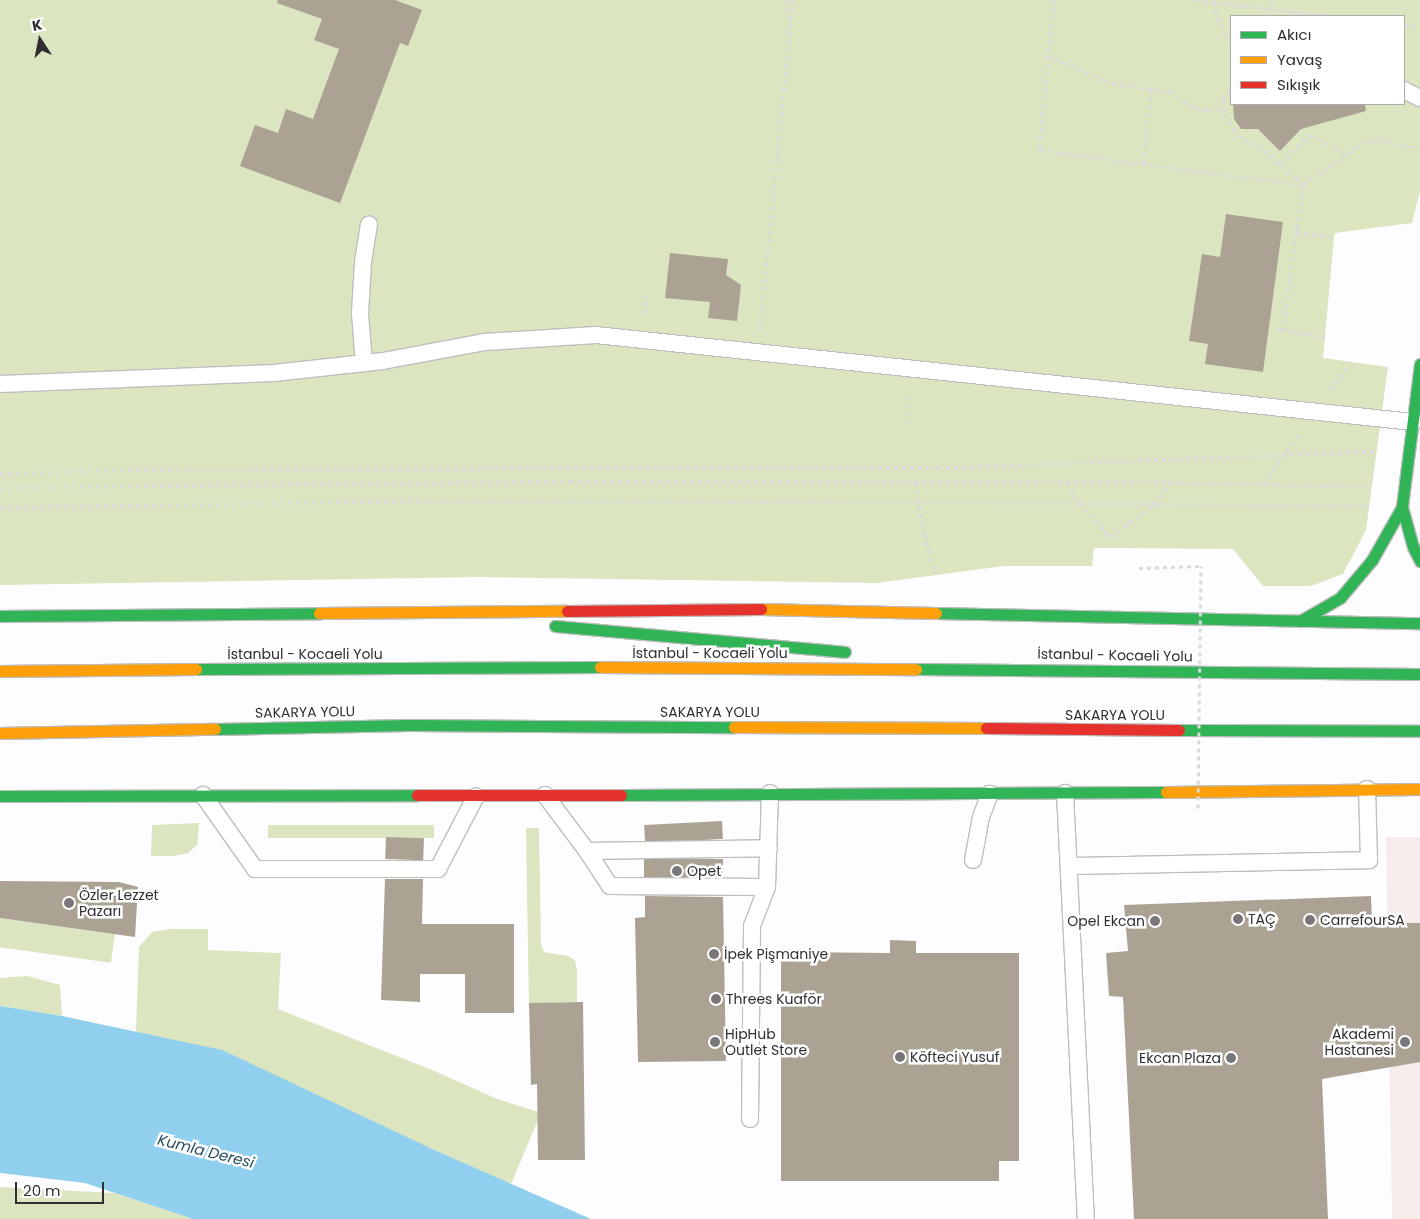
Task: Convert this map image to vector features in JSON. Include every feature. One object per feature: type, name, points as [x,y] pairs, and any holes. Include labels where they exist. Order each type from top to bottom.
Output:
[{"type":"main road","points":[[1420,364],[1402,507],[1413,547],[1420,561]]},
{"type":"main road","points":[[1300,621],[1340,598],[1372,560],[1402,507]]},
{"type":"main road","points":[[0,616],[773,609],[1420,623]]},
{"type":"main road","points":[[391,612],[520,623]]},
{"type":"main road","points":[[539,625],[856,653]]},
{"type":"main road","points":[[905,657],[1034,668]]},
{"type":"main road","name":"İstanbul - Kocaeli Yolu","points":[[0,671],[468,667],[1034,668],[1420,674]]},
{"type":"main road","name":"SAKARYA YOLU","points":[[0,733],[419,725],[1420,732]]},
{"type":"main road","points":[[9,745],[122,731]]},
{"type":"main road","points":[[0,796],[990,794],[1420,789]]},
{"type":"lane","points":[[1405,90],[1420,98]]},
{"type":"lane","points":[[364,363],[360,313],[363,262],[369,224]]},
{"type":"lane","points":[[0,384],[274,373],[364,363],[485,342],[596,335],[1412,422]]},
{"type":"lane","points":[[1069,866],[1369,860],[1367,789]]},
{"type":"lane","points":[[750,1119],[752,926],[767,887],[770,793]]},
{"type":"lane","points":[[1066,793],[1086,1219]]},
{"type":"lane","points":[[973,860],[982,817],[990,794]]},
{"type":"lane","points":[[203,795],[255,869],[438,869],[476,796]]},
{"type":"lane","points":[[545,795],[610,886],[767,887]]},
{"type":"lane","points":[[587,852],[769,848]]},
{"type":"path","points":[[786,0],[791,23]]},
{"type":"path","points":[[757,353],[793,0]]},
{"type":"path","points":[[1054,0],[1039,150],[1303,185],[1363,143],[1379,140],[1420,149]]},
{"type":"path","points":[[1195,0],[1321,15]]},
{"type":"path","points":[[1270,9],[1272,0]]},
{"type":"path","points":[[1214,2],[1224,33],[1230,39]]},
{"type":"path","points":[[1405,25],[1420,27]]},
{"type":"path","points":[[1048,56],[1104,80],[1123,85],[1170,91],[1194,108],[1206,110],[1223,107]]},
{"type":"path","points":[[1143,164],[1151,88]]},
{"type":"path","points":[[1230,89],[1222,100],[1224,114],[1237,135],[1264,150],[1303,185]]},
{"type":"path","points":[[1280,164],[1310,135],[1347,154]]},
{"type":"path","points":[[1283,330],[1303,185]]},
{"type":"path","points":[[1296,232],[1334,238]]},
{"type":"path","points":[[1278,329],[1324,337]]},
{"type":"path","points":[[908,369],[908,423]]},
{"type":"path","points":[[0,473],[200,469],[938,468],[1376,451]]},
{"type":"path","points":[[0,488],[570,481],[1171,482],[1372,487]]},
{"type":"path","points":[[915,482],[924,534],[935,574]]},
{"type":"path","points":[[1067,482],[1080,503],[1110,537],[1155,504],[1171,482]]},
{"type":"path","points":[[0,507],[429,501],[918,502],[1369,506]]},
{"type":"path","points":[[1139,568],[1201,566],[1198,808]]},
{"type":"shaded area","name":"Akademi Hastanesi","points":[[1386,837],[1420,837],[1420,1219],[1392,1219]]},
{"type":"green space","points":[[0,0],[1420,0],[1420,191],[1412,223],[1335,233],[1334,238],[1323,358],[1388,367],[1366,530],[1343,574],[1311,586],[1263,586],[1233,549],[1094,548],[1092,566],[1004,566],[876,583],[479,577],[0,585]]},
{"type":"green space","points":[[199,823],[197,845],[188,853],[174,856],[151,856],[152,825]]},
{"type":"green space","points":[[268,825],[434,825],[434,838],[268,838]]},
{"type":"green space","points":[[526,828],[539,828],[541,944],[544,952],[568,956],[575,960],[577,971],[577,1002],[551,1002],[551,1008],[529,1008]]},
{"type":"green space","points":[[0,918],[115,934],[111,963],[0,947]]},
{"type":"green space","points":[[172,929],[208,929],[208,950],[281,953],[278,1009],[432,1070],[495,1098],[541,1113],[511,1184],[430,1148],[136,1032],[139,947],[152,932]]},
{"type":"green space","points":[[27,976],[60,985],[62,1016],[0,1006],[0,978]]},
{"type":"green space","points":[[0,1187],[114,1193],[193,1219],[0,1219]]},
{"type":"water","name":"Kumla Deresi","points":[[0,1006],[62,1016],[222,1050],[430,1148],[591,1219],[193,1219],[85,1183],[0,1173]]},
{"type":"building","points":[[278,0],[395,0],[422,10],[408,46],[400,43],[340,203],[240,166],[255,125],[278,133],[286,109],[313,119],[339,49],[314,40],[322,19],[277,3]]},
{"type":"building","points":[[1233,105],[1365,105],[1366,111],[1301,129],[1280,151],[1258,129],[1241,129],[1234,119]]},
{"type":"building","points":[[1226,214],[1283,222],[1263,372],[1205,364],[1208,344],[1189,341],[1202,254],[1220,257]]},
{"type":"building","points":[[670,253],[728,259],[726,275],[741,285],[737,321],[708,318],[710,302],[665,298]]},
{"type":"building","points":[[722,821],[723,839],[645,843],[644,825]]},
{"type":"building","points":[[386,837],[424,838],[423,860],[385,859]]},
{"type":"building","points":[[644,859],[723,859],[723,877],[644,877]]},
{"type":"building","points":[[385,879],[423,879],[422,924],[514,924],[514,1013],[465,1013],[465,974],[420,974],[420,1002],[381,1000]]},
{"type":"building","name":"Özler Lezzet Pazarı","points":[[0,881],[119,882],[138,887],[135,937],[0,918]]},
{"type":"building","points":[[645,896],[723,897],[726,1061],[638,1062],[635,918],[645,917]]},
{"type":"building","name":"Ekcan Plaza","points":[[1371,896],[1372,923],[1420,923],[1420,1062],[1322,1079],[1328,1219],[1134,1219],[1123,997],[1109,996],[1106,953],[1128,951],[1124,905]]},
{"type":"building","name":"Köfteci Yusuf","points":[[890,940],[916,941],[916,953],[1019,953],[1019,1161],[999,1161],[999,1181],[781,1181],[781,952],[890,953]]},
{"type":"building","points":[[583,1002],[585,1160],[538,1160],[537,1084],[531,1085],[529,1003]]},
{"type":"traffic: fast","points":[[1420,364],[1402,507],[1413,547],[1420,561]]},
{"type":"traffic: fast","points":[[1300,621],[1340,598],[1372,560],[1402,507]]},
{"type":"traffic: fast","points":[[0,616],[319,613]]},
{"type":"traffic: fast","points":[[936,613],[1420,623]]},
{"type":"traffic: fast","points":[[555,626],[845,652]]},
{"type":"traffic: fast","points":[[196,669],[600,667]]},
{"type":"traffic: fast","points":[[916,669],[1420,674]]},
{"type":"traffic: fast","points":[[215,729],[409,725],[734,727]]},
{"type":"traffic: fast","points":[[1179,730],[1420,731]]},
{"type":"traffic: fast","points":[[621,795],[1166,792]]},
{"type":"traffic: fast","points":[[0,796],[417,795]]},
{"type":"traffic: slow","points":[[761,609],[936,613]]},
{"type":"traffic: slow","points":[[319,613],[567,611]]},
{"type":"traffic: slow","points":[[600,667],[916,669]]},
{"type":"traffic: slow","points":[[0,671],[196,669]]},
{"type":"traffic: slow","points":[[734,727],[986,728]]},
{"type":"traffic: slow","points":[[0,733],[215,729]]},
{"type":"traffic: slow","points":[[1166,792],[1420,789]]},
{"type":"traffic: jam","points":[[567,611],[761,609]]},
{"type":"traffic: jam","points":[[986,728],[1179,730]]},
{"type":"traffic: jam","points":[[417,795],[621,795]]},
{"type":"place","name":"Opet","points":[[677,871]]},
{"type":"place","name":"Özler Lezzet Pazarı","points":[[69,903]]},
{"type":"place","name":"TAÇ","points":[[1238,919]]},
{"type":"place","name":"CarrefourSA","points":[[1310,920]]},
{"type":"place","name":"Opel Ekcan","points":[[1155,921]]},
{"type":"place","name":"İpek Pişmaniye","points":[[714,954]]},
{"type":"place","name":"Threes Kuaför","points":[[716,999]]},
{"type":"place","name":"HipHub Outlet Store","points":[[715,1042]]},
{"type":"place","name":"Akademi Hastanesi","points":[[1405,1042]]},
{"type":"place","name":"Köfteci Yusuf","points":[[900,1057]]},
{"type":"place","name":"Ekcan Plaza","points":[[1231,1058]]}]
